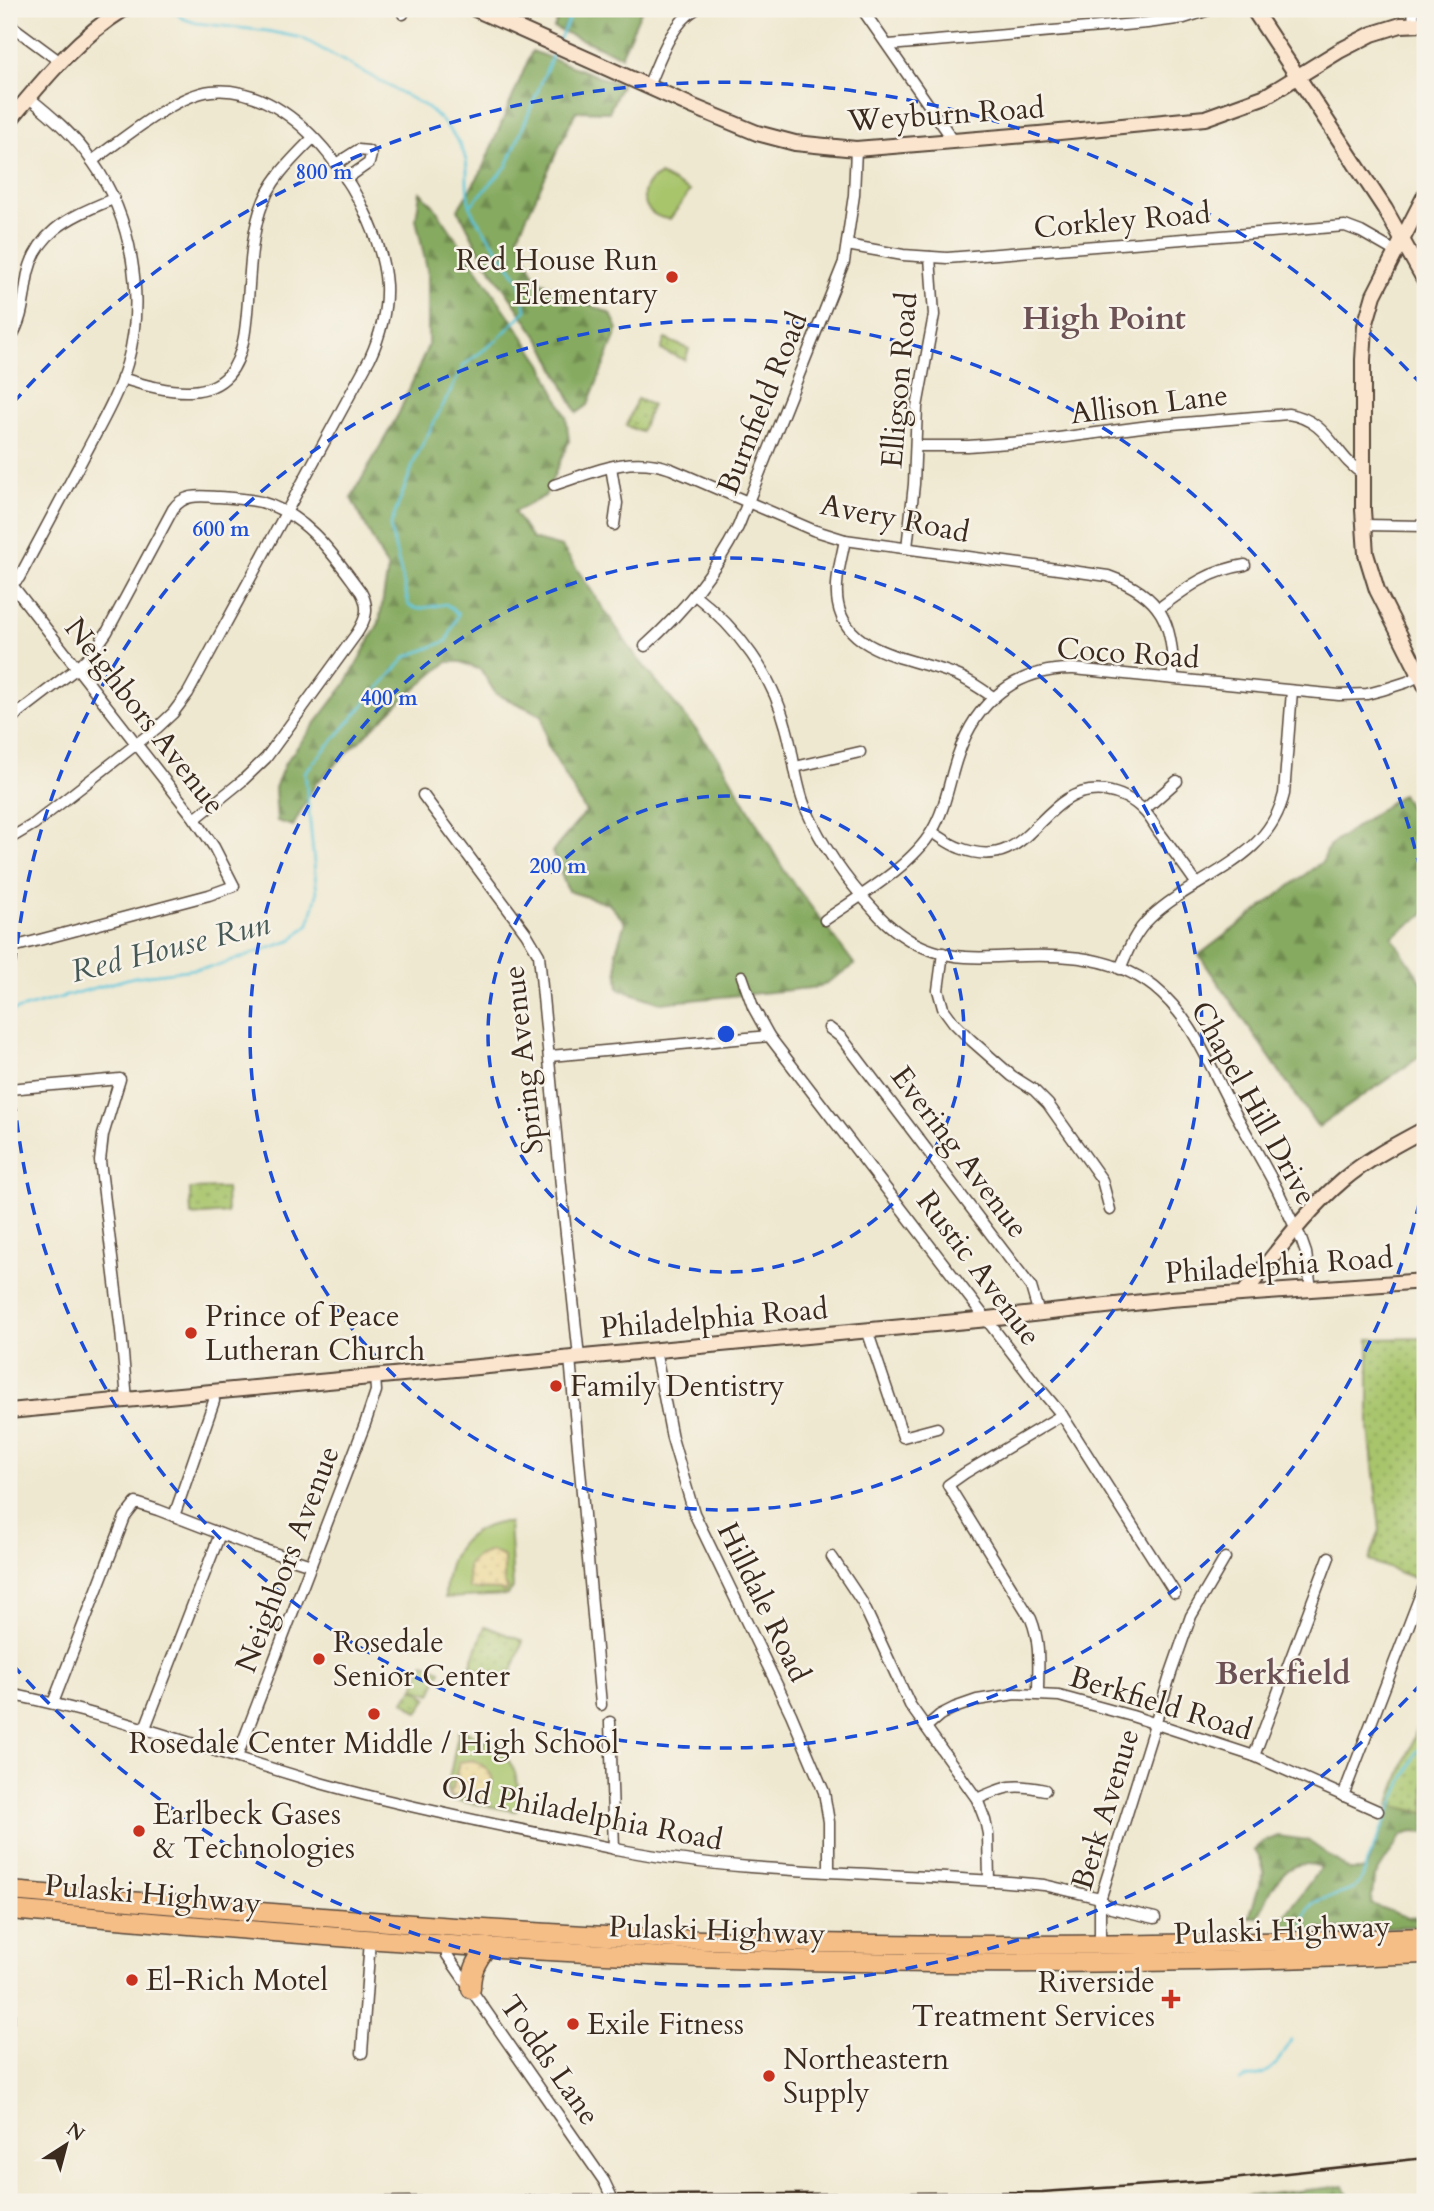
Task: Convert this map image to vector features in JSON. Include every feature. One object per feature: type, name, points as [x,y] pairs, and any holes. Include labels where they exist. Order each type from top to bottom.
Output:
[{"type":"highway","name":"Pulaski Highway","points":[[9,1891],[354,1921],[610,1936],[825,1943],[1226,1944],[1425,1937]]},
{"type":"highway","name":"Pulaski Highway","points":[[9,1908],[370,1940],[795,1961],[1098,1963],[1425,1954]]},
{"type":"highway","points":[[471,1989],[473,1967],[487,1947]]},
{"type":"street","points":[[9,121],[59,61],[86,36],[124,9]]},
{"type":"street","name":"Weyburn Road","points":[[475,9],[757,133],[795,143],[856,149],[1205,118],[1250,103],[1360,39],[1417,19]]},
{"type":"street","points":[[648,86],[674,31],[696,9]]},
{"type":"street","points":[[862,9],[953,140]]},
{"type":"street","points":[[889,45],[1157,22],[1184,18],[1212,9]]},
{"type":"street","points":[[1253,9],[1425,281]]},
{"type":"street","points":[[9,24],[59,61]]},
{"type":"street","points":[[9,839],[34,824],[165,721],[188,693],[370,358],[384,320],[386,297],[383,264],[367,218],[346,179],[313,138],[291,118],[266,101],[238,92],[209,91],[181,100],[92,161]]},
{"type":"street","points":[[10,583],[19,578],[32,555],[122,378],[133,334],[135,290],[128,244],[113,199],[92,161],[63,127],[28,97]]},
{"type":"street","points":[[122,378],[157,388],[187,391],[211,387],[220,382],[234,367],[245,342],[253,239],[264,200],[281,171],[313,138]]},
{"type":"street","name":"Burnfield Road","points":[[645,646],[695,595],[730,542],[748,502],[840,276],[848,245],[855,195],[856,149]]},
{"type":"street","points":[[336,164],[358,150],[368,151],[371,155],[369,163],[346,179]]},
{"type":"street","points":[[1423,678],[1372,575],[1366,554],[1363,360],[1365,326],[1374,295],[1425,195]]},
{"type":"street","points":[[9,341],[21,317],[27,272],[40,244],[53,230],[71,218],[113,199]]},
{"type":"street","name":"Corkley Road","points":[[848,245],[930,257],[1015,254],[1326,226],[1353,228],[1400,245]]},
{"type":"street","name":"Elligson Road","points":[[907,548],[914,484],[918,399],[934,315],[930,257]]},
{"type":"street","name":"Allison Lane","points":[[916,446],[968,446],[1036,441],[1149,426],[1288,414],[1301,417],[1322,431],[1353,468],[1363,474]]},
{"type":"street","name":"Avery Road","points":[[554,485],[611,467],[637,462],[661,466],[813,530],[845,540],[1108,576],[1131,585],[1158,609],[1166,622],[1171,639],[1173,678]]},
{"type":"street","points":[[611,467],[617,503],[614,525]]},
{"type":"street","points":[[9,720],[77,668],[93,652],[107,632],[173,509],[181,500],[201,496],[248,500],[268,504],[286,513],[306,525],[322,542],[361,592],[367,613],[357,633],[266,758],[195,818]]},
{"type":"street","points":[[1364,525],[1425,526]]},
{"type":"street","points":[[845,540],[838,574],[837,597],[844,622],[852,631],[874,648],[951,672],[993,697]]},
{"type":"street","points":[[1158,609],[1203,577],[1222,569],[1245,565]]},
{"type":"street","name":"Neighbors Avenue","points":[[9,948],[234,886],[195,818],[10,583]]},
{"type":"street","name":"Chapel Hill Drive","points":[[695,595],[735,632],[767,679],[784,719],[805,808],[860,895],[892,928],[913,941],[943,953],[981,958],[1084,957],[1120,969],[1151,985],[1176,1007],[1186,1021],[1296,1230],[1306,1254],[1311,1289]]},
{"type":"street","name":"Coco Road","points":[[825,920],[912,856],[932,832],[945,802],[962,744],[976,718],[993,697],[1021,679],[1052,669],[1074,669],[1339,695],[1367,694],[1423,678]]},
{"type":"street","points":[[1120,969],[1142,927],[1158,911],[1257,844],[1266,834],[1276,817],[1284,794],[1292,691]]},
{"type":"street","points":[[795,766],[860,752]]},
{"type":"street","points":[[1143,810],[1177,780]]},
{"type":"street","points":[[932,832],[958,848],[991,853],[1017,845],[1062,801],[1086,790],[1107,791],[1119,794],[1143,810],[1197,884]]},
{"type":"street","name":"Spring Avenue","points":[[423,795],[526,933],[540,960],[575,1357],[601,1705]]},
{"type":"street","points":[[943,953],[938,990],[943,1008],[971,1041],[1048,1104],[1102,1180],[1110,1210]]},
{"type":"street","name":"Rustic Avenue","points":[[742,976],[753,1007],[769,1036],[1062,1415],[1175,1593]]},
{"type":"street","name":"Evering Avenue","points":[[829,1028],[842,1038],[1031,1287],[1039,1314]]},
{"type":"street","points":[[550,1056],[769,1036]]},
{"type":"street","points":[[9,1088],[120,1079],[103,1135],[100,1161],[127,1400]]},
{"type":"street","points":[[1244,1293],[1321,1202],[1351,1174],[1425,1129]]},
{"type":"street","name":"Philadelphia Road","points":[[9,1411],[988,1319],[1106,1305],[1425,1281]]},
{"type":"street","points":[[867,1330],[903,1437],[937,1428]]},
{"type":"street","name":"Hilldale Road","points":[[655,1350],[672,1438],[694,1513],[785,1703],[824,1792],[829,1822],[829,1872]]},
{"type":"street","name":"Neighbors Avenue","points":[[237,1757],[373,1402],[376,1391],[375,1376]]},
{"type":"street","points":[[174,1516],[214,1401],[214,1392]]},
{"type":"street","points":[[1038,1694],[1039,1648],[1031,1619],[948,1485],[1062,1415]]},
{"type":"street","points":[[53,1703],[125,1517],[136,1503],[311,1565]]},
{"type":"street","points":[[145,1728],[220,1534]]},
{"type":"street","points":[[832,1557],[862,1602],[901,1689],[914,1711],[977,1799],[988,1834],[989,1881]]},
{"type":"street","points":[[1254,1756],[1329,1557]]},
{"type":"street","name":"Berk Avenue","points":[[1098,1963],[1100,1900],[1191,1616],[1225,1558]]},
{"type":"street","points":[[1343,1796],[1425,1583]]},
{"type":"street","name":"Old Philadelphia Road","points":[[9,1694],[145,1728],[384,1800],[614,1849],[744,1868],[1044,1885],[1087,1895],[1111,1908],[1155,1918]]},
{"type":"street","name":"Berkfield Road","points":[[926,1727],[940,1715],[964,1704],[1015,1694],[1059,1696],[1254,1756],[1378,1811]]},
{"type":"street","points":[[610,1722],[614,1849]]},
{"type":"street","points":[[977,1799],[1007,1786],[1045,1790]]},
{"type":"street","points":[[9,1908],[9,1925]]},
{"type":"street","points":[[362,2053],[370,1940]]},
{"type":"street","name":"Todds Lane","points":[[447,1945],[447,1955],[604,2182],[614,2202]]},
{"type":"street","points":[[9,1987],[9,2020]]},
{"type":"green space","points":[[562,9],[642,9],[621,56],[554,28]]},
{"type":"green space","points":[[532,51],[621,85],[609,112],[576,111],[518,235],[536,280],[611,314],[618,329],[588,405],[577,413],[544,346],[483,258],[458,209],[481,172]]},
{"type":"green space","points":[[660,175],[690,191],[670,219],[653,213],[644,201],[646,186]]},
{"type":"green space","points":[[420,192],[433,205],[542,364],[566,416],[569,441],[545,496],[514,512],[532,539],[562,547],[634,654],[719,758],[785,872],[855,965],[820,987],[661,1003],[619,989],[616,951],[625,922],[609,904],[568,891],[552,852],[586,812],[547,744],[542,715],[496,694],[481,670],[461,662],[447,662],[398,704],[316,783],[293,826],[277,821],[275,788],[285,763],[345,685],[379,623],[388,569],[351,498],[399,413],[428,346],[428,274],[416,219]]},
{"type":"green space","points":[[665,339],[689,349],[685,360],[661,350]]},
{"type":"green space","points":[[637,399],[652,405],[641,432],[626,426]]},
{"type":"green space","points":[[1402,794],[1425,838],[1425,913],[1392,937],[1425,987],[1425,1053],[1318,1127],[1199,955],[1323,861],[1329,846]]},
{"type":"green space","points":[[226,1188],[227,1213],[191,1216],[190,1189]]},
{"type":"green space","points":[[1417,1196],[1425,1197],[1425,1262],[1421,1258]]},
{"type":"green space","points":[[1425,1338],[1425,1582],[1369,1561],[1380,1530],[1369,1428],[1369,1339]]},
{"type":"green space","points":[[499,1523],[509,1523],[513,1588],[507,1595],[445,1598],[448,1571],[457,1549],[473,1533]]},
{"type":"green space","points":[[485,1626],[523,1641],[508,1682],[470,1667]]},
{"type":"green space","points":[[424,1663],[441,1670],[431,1694],[414,1688]]},
{"type":"green space","points":[[414,1688],[428,1698],[418,1712],[404,1701]]},
{"type":"green space","points":[[1425,1708],[1425,1813],[1389,1805]]},
{"type":"green space","points":[[459,1730],[487,1741],[507,1758],[517,1781],[516,1811],[453,1800],[447,1790]]},
{"type":"green space","points":[[1419,1739],[1425,1741],[1425,1833],[1402,1835],[1374,1878],[1371,1904],[1406,1917],[1425,1916],[1425,1926],[1294,1930],[1283,1926],[1283,1919],[1321,1867],[1308,1864],[1288,1869],[1274,1885],[1258,1917],[1249,1917],[1264,1871],[1254,1850],[1263,1842],[1278,1836],[1307,1840],[1350,1870],[1365,1870]]},
{"type":"green space","points":[[1344,2186],[1352,2202],[1198,2202]]},
{"type":"sand","points":[[491,1551],[504,1557],[504,1584],[508,1588],[504,1592],[469,1589],[468,1565],[477,1556]]},
{"type":"sand","points":[[473,1760],[486,1768],[492,1777],[491,1788],[485,1801],[448,1794],[453,1788],[459,1762]]},
{"type":"waterway","points":[[170,9],[184,19],[196,23],[302,38],[425,106],[459,143],[466,162],[470,205]]},
{"type":"waterway","name":"Red House Run","points":[[559,40],[574,9]]},
{"type":"waterway","name":"Red House Run","points":[[9,1012],[134,977],[217,966],[290,941],[309,924],[317,894],[305,772],[406,657],[447,641],[458,614],[446,604],[418,609],[409,606],[390,527],[416,457],[464,365],[497,340],[526,310],[520,281],[474,216],[470,206],[507,166],[555,49]]},
{"type":"waterway","points":[[1306,1932],[1305,1917],[1311,1906],[1348,1891],[1363,1877],[1366,1864],[1416,1752],[1425,1750]]},
{"type":"waterway","points":[[1240,2081],[1272,2068],[1291,2040]]},
{"type":"railway","points":[[9,2200],[1042,2192],[1223,2180],[1425,2158]]},
{"type":"place","name":"Red House Run Elementary","points":[[672,277]]},
{"type":"place","name":"Prince of Peace Lutheran Church","points":[[191,1333]]},
{"type":"place","name":"Family Dentistry","points":[[556,1386]]},
{"type":"place","name":"Rosedale Senior Center","points":[[319,1659]]},
{"type":"place","name":"Rosedale Center Middle / High School","points":[[374,1714]]},
{"type":"place","name":"Earlbeck Gases & Technologies","points":[[139,1831]]},
{"type":"place","name":"El-Rich Motel","points":[[132,1980]]},
{"type":"place","name":"Riverside Treatment Services","points":[[1171,1999]]},
{"type":"place","name":"Exile Fitness","points":[[573,2024]]},
{"type":"place","name":"Northeastern Supply","points":[[769,2076]]},
{"type":"district","name":"High Point","points":[[1104,318]]},
{"type":"district","name":"Berkfield","points":[[1283,1673]]}]
